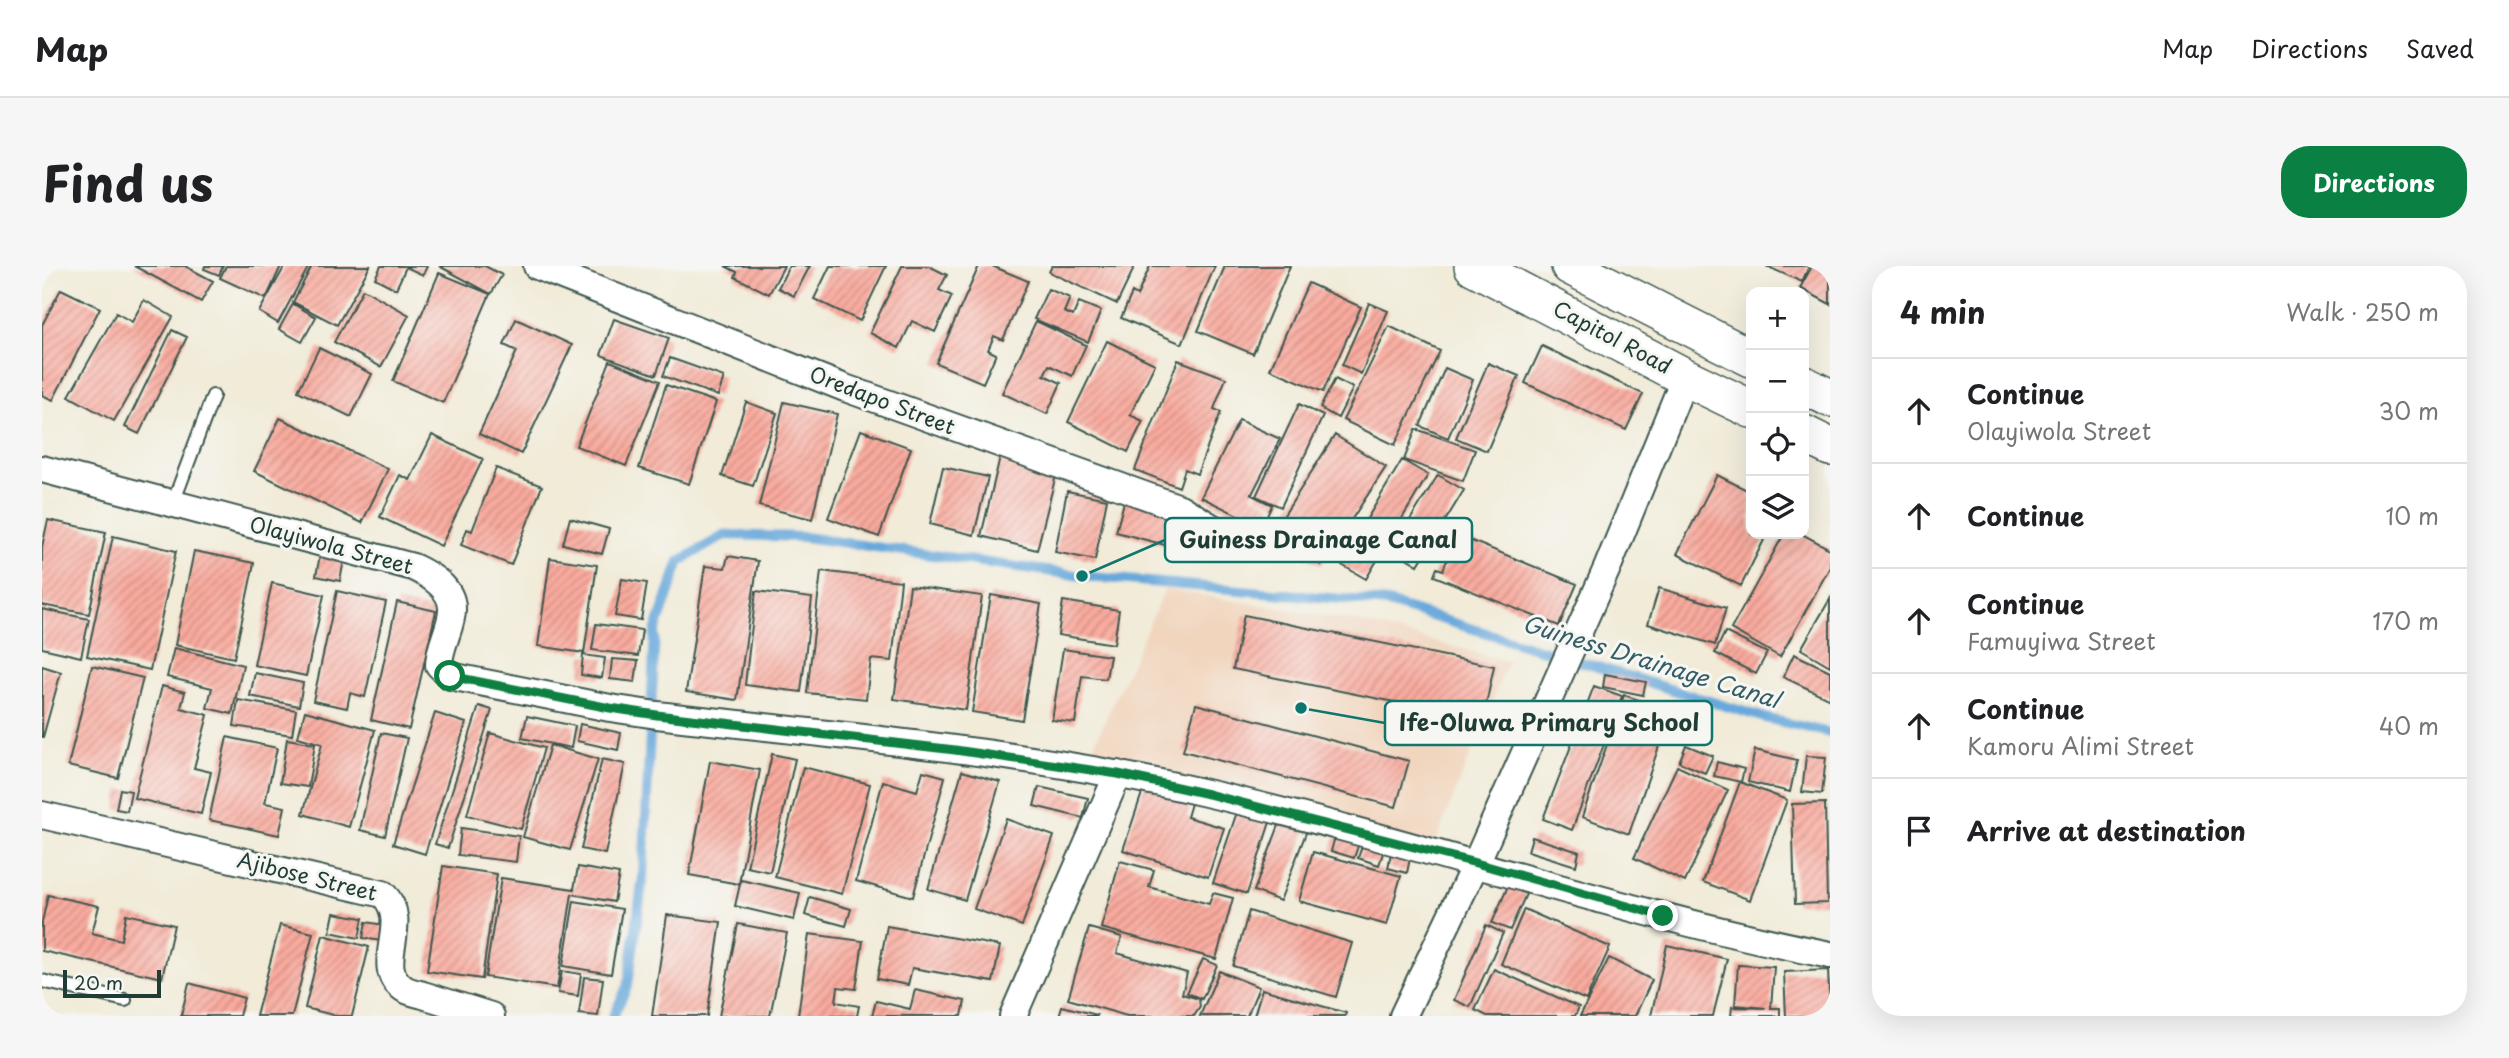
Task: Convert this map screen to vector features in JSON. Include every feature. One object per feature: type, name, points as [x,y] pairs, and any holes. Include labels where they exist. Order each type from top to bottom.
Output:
[{"type":"main road","name":"Capitol Road","points":[[1473,266],[1746,407]]},
{"type":"main road","name":"Capitol Road","points":[[1570,266],[1746,355]]},
{"type":"main road","points":[[1809,388],[1830,398]]},
{"type":"main road","points":[[1809,436],[1830,447]]},
{"type":"street","name":"Oredapo Street","points":[[537,266],[845,388],[1181,509],[1226,536]]},
{"type":"street","points":[[1404,1015],[1476,863],[1608,566],[1685,377]]},
{"type":"street","name":"Olayiwola Street","points":[[42,469],[413,567],[433,577],[446,591],[453,610],[439,655],[439,665],[450,676],[657,715],[955,750],[1118,774]]},
{"type":"street","points":[[1013,1016],[1118,774],[1222,797],[1476,863],[1663,916],[1830,955]]},
{"type":"street","name":"Ajibose Street","points":[[42,815],[383,894],[393,904],[396,918],[390,954],[391,974],[403,988],[491,1016]]},
{"type":"lane","points":[[173,503],[213,396]]},
{"type":"lane","points":[[42,981],[125,1000]]},
{"type":"shaded area","points":[[1165,589],[1355,621],[1508,661],[1433,848],[1090,754]]},
{"type":"building","points":[[134,266],[185,266],[213,281],[201,302]]},
{"type":"building","points":[[205,266],[223,266],[219,275],[204,269]]},
{"type":"building","points":[[226,266],[281,266],[266,299],[220,278]]},
{"type":"building","points":[[285,266],[309,266],[278,323],[259,312]]},
{"type":"building","points":[[312,266],[370,266],[337,325],[293,302]]},
{"type":"building","points":[[381,266],[427,266],[423,275],[406,267],[396,289],[375,278]]},
{"type":"building","points":[[439,266],[485,266],[502,275],[491,294]]},
{"type":"building","points":[[725,266],[784,266],[769,294],[735,277],[737,272]]},
{"type":"building","points":[[789,266],[810,266],[794,296],[778,288]]},
{"type":"building","points":[[830,266],[886,266],[860,321],[814,299]]},
{"type":"building","points":[[902,266],[929,266],[947,275],[939,290],[952,296],[935,332],[912,321],[899,348],[870,333]]},
{"type":"building","points":[[979,266],[992,266],[1028,281],[1003,340],[994,336],[988,350],[996,354],[983,383],[936,363]]},
{"type":"building","points":[[1052,266],[1135,266],[1117,304],[1049,272]]},
{"type":"building","points":[[1150,266],[1215,266],[1182,344],[1121,318],[1132,293],[1137,296]]},
{"type":"building","points":[[1225,266],[1290,266],[1253,354],[1198,331]]},
{"type":"building","points":[[1766,266],[1809,266],[1802,282]]},
{"type":"building","points":[[1812,266],[1830,266],[1830,304],[1809,293],[1809,287],[1801,287]]},
{"type":"building","points":[[439,273],[490,294],[443,403],[393,381]]},
{"type":"building","points":[[1308,283],[1361,307],[1323,392],[1270,369]]},
{"type":"building","points":[[61,289],[100,308],[53,400],[42,395],[42,325]]},
{"type":"building","points":[[363,289],[409,315],[381,367],[334,342]]},
{"type":"building","points":[[1048,289],[1070,298],[1064,312],[1073,316],[1079,302],[1101,311],[1088,342],[1034,319]]},
{"type":"building","points":[[144,300],[173,317],[114,421],[69,396],[116,313],[132,322]]},
{"type":"building","points":[[1369,303],[1388,311],[1361,374],[1342,365]]},
{"type":"building","points":[[293,304],[316,317],[302,342],[279,329]]},
{"type":"building","points":[[516,319],[572,345],[521,454],[479,434],[517,351],[504,345]]},
{"type":"building","points":[[614,319],[669,338],[656,375],[601,355]]},
{"type":"building","points":[[1036,321],[1086,345],[1072,376],[1049,365],[1044,375],[1061,383],[1047,414],[1002,393]]},
{"type":"building","points":[[1389,326],[1440,351],[1395,445],[1343,420]]},
{"type":"building","points":[[172,330],[187,337],[139,434],[125,427]]},
{"type":"building","points":[[1107,341],[1155,364],[1130,415],[1143,421],[1128,452],[1068,422]]},
{"type":"building","points":[[1542,346],[1643,394],[1626,430],[1525,383]]},
{"type":"building","points":[[319,348],[372,374],[351,417],[298,391]]},
{"type":"building","points":[[670,358],[724,377],[718,396],[663,376]]},
{"type":"building","points":[[1178,360],[1226,378],[1214,409],[1221,412],[1197,474],[1185,469],[1179,487],[1135,470]]},
{"type":"building","points":[[610,361],[660,381],[626,466],[576,446]]},
{"type":"building","points":[[1488,363],[1519,376],[1487,451],[1456,438]]},
{"type":"building","points":[[1445,368],[1473,380],[1448,438],[1420,426]]},
{"type":"building","points":[[1335,379],[1353,388],[1338,418],[1320,408]]},
{"type":"building","points":[[666,385],[716,402],[689,484],[639,468]]},
{"type":"building","points":[[746,402],[777,413],[753,486],[722,476]]},
{"type":"building","points":[[784,402],[837,414],[812,519],[759,506]]},
{"type":"building","points":[[1299,404],[1323,416],[1281,507],[1256,496]]},
{"type":"building","points":[[280,418],[388,469],[362,523],[254,471]]},
{"type":"building","points":[[1239,420],[1280,439],[1250,494],[1272,505],[1262,527],[1201,497]]},
{"type":"building","points":[[1416,429],[1475,450],[1463,481],[1404,460]]},
{"type":"building","points":[[861,430],[911,448],[879,537],[828,518]]},
{"type":"building","points":[[432,435],[483,459],[441,546],[380,517],[400,475],[410,480]]},
{"type":"building","points":[[1335,435],[1386,467],[1329,554],[1279,523]]},
{"type":"building","points":[[1000,457],[1057,471],[1037,550],[981,536]]},
{"type":"building","points":[[1402,460],[1428,475],[1366,579],[1340,564]]},
{"type":"building","points":[[943,467],[988,477],[974,535],[930,524]]},
{"type":"building","points":[[496,468],[542,486],[511,565],[461,545],[467,529],[472,531]]},
{"type":"building","points":[[1438,475],[1464,490],[1418,565],[1392,549]]},
{"type":"building","points":[[1717,475],[1746,490],[1746,539],[1764,539],[1741,586],[1677,554]]},
{"type":"building","points":[[1067,491],[1107,499],[1095,560],[1055,552]]},
{"type":"building","points":[[1125,498],[1179,512],[1169,546],[1116,532]]},
{"type":"building","points":[[570,518],[609,529],[602,554],[563,544]]},
{"type":"building","points":[[48,520],[106,532],[89,614],[42,605],[42,547]]},
{"type":"building","points":[[1289,533],[1327,555],[1321,565],[1283,543]]},
{"type":"building","points":[[1457,535],[1577,584],[1559,626],[1434,576],[1437,568],[1443,570]]},
{"type":"building","points":[[113,536],[176,551],[150,670],[87,656]]},
{"type":"building","points":[[1809,538],[1830,549],[1830,567],[1780,657],[1731,629],[1781,539]]},
{"type":"building","points":[[194,551],[254,563],[234,658],[175,645]]},
{"type":"building","points":[[320,555],[344,560],[340,581],[316,576]]},
{"type":"building","points":[[728,556],[758,561],[737,700],[686,692],[705,566],[725,568]]},
{"type":"building","points":[[550,558],[597,565],[584,653],[538,646]]},
{"type":"building","points":[[821,571],[901,581],[892,661],[871,659],[866,699],[807,693]]},
{"type":"building","points":[[622,579],[647,583],[641,620],[615,616]]},
{"type":"building","points":[[272,583],[324,595],[306,676],[254,665]]},
{"type":"building","points":[[910,586],[982,596],[966,710],[894,699]]},
{"type":"building","points":[[1659,588],[1726,608],[1715,645],[1648,624]]},
{"type":"building","points":[[337,591],[386,602],[365,697],[350,693],[347,708],[313,701]]},
{"type":"building","points":[[756,591],[812,598],[801,692],[745,685]]},
{"type":"building","points":[[991,595],[1041,604],[1022,720],[972,712]]},
{"type":"building","points":[[1830,599],[1830,666],[1801,649]]},
{"type":"building","points":[[1063,601],[1119,610],[1114,644],[1058,635]]},
{"type":"building","points":[[397,602],[436,611],[409,729],[371,720]]},
{"type":"building","points":[[42,609],[89,619],[81,657],[42,648]]},
{"type":"building","points":[[1244,615],[1494,666],[1483,720],[1233,669]]},
{"type":"building","points":[[596,624],[642,630],[638,656],[592,650]]},
{"type":"building","points":[[1725,632],[1767,653],[1756,674],[1715,653]]},
{"type":"building","points":[[174,648],[243,665],[232,714],[207,708],[212,688],[167,677]]},
{"type":"building","points":[[1063,649],[1110,656],[1106,679],[1082,676],[1075,723],[1052,720]]},
{"type":"building","points":[[1794,654],[1830,671],[1830,699],[1783,677]]},
{"type":"building","points":[[583,655],[605,658],[602,678],[581,675]]},
{"type":"building","points":[[612,659],[638,661],[635,682],[610,679]]},
{"type":"building","points":[[42,666],[61,672],[43,737],[42,737]]},
{"type":"building","points":[[92,666],[143,678],[118,778],[68,766]]},
{"type":"building","points":[[255,673],[303,683],[299,706],[250,696]]},
{"type":"building","points":[[1605,674],[1646,682],[1643,695],[1603,687]]},
{"type":"building","points":[[162,686],[185,692],[181,708],[208,715],[194,768],[211,772],[201,814],[134,798]]},
{"type":"building","points":[[1594,686],[1622,696],[1572,830],[1543,819]]},
{"type":"building","points":[[1624,695],[1671,711],[1629,834],[1582,817]]},
{"type":"building","points":[[238,700],[296,710],[292,735],[234,726]]},
{"type":"building","points":[[1196,704],[1409,761],[1396,807],[1183,751]]},
{"type":"building","points":[[479,706],[492,710],[448,848],[435,844]]},
{"type":"building","points":[[305,711],[375,730],[349,827],[303,814],[322,744],[298,737]]},
{"type":"building","points":[[435,713],[466,723],[425,854],[393,844]]},
{"type":"building","points":[[527,716],[575,726],[571,748],[522,738]]},
{"type":"building","points":[[580,724],[621,733],[618,750],[577,741]]},
{"type":"building","points":[[381,733],[407,738],[385,836],[360,830]]},
{"type":"building","points":[[490,733],[544,748],[521,829],[467,815]]},
{"type":"building","points":[[227,737],[277,748],[265,803],[285,807],[279,835],[209,820]]},
{"type":"building","points":[[287,739],[315,744],[308,787],[280,783]]},
{"type":"building","points":[[550,745],[598,759],[570,850],[523,837]]},
{"type":"building","points":[[1686,745],[1713,756],[1705,773],[1679,762]]},
{"type":"building","points":[[1755,750],[1797,760],[1790,792],[1748,782]]},
{"type":"building","points":[[772,754],[795,759],[770,872],[747,867]]},
{"type":"building","points":[[1806,756],[1826,757],[1822,794],[1802,792]]},
{"type":"building","points":[[602,759],[625,764],[605,854],[581,849]]},
{"type":"building","points":[[710,761],[760,770],[739,884],[689,875]]},
{"type":"building","points":[[1717,762],[1744,769],[1741,782],[1714,776]]},
{"type":"building","points":[[1677,766],[1728,790],[1685,882],[1634,858]]},
{"type":"building","points":[[803,767],[870,784],[842,894],[775,877]]},
{"type":"building","points":[[923,771],[945,777],[913,897],[856,881],[883,781],[917,791]]},
{"type":"building","points":[[962,771],[1000,782],[965,900],[928,889]]},
{"type":"building","points":[[1740,782],[1787,800],[1750,900],[1703,882]]},
{"type":"building","points":[[1145,784],[1192,800],[1187,817],[1224,828],[1208,877],[1123,850]]},
{"type":"building","points":[[1039,787],[1088,798],[1083,818],[1034,806]]},
{"type":"building","points":[[120,789],[131,791],[127,811],[116,809]]},
{"type":"building","points":[[1825,803],[1827,903],[1795,904],[1792,804]]},
{"type":"building","points":[[1237,812],[1270,822],[1247,894],[1213,883]]},
{"type":"building","points":[[1006,819],[1054,836],[1022,926],[974,909]]},
{"type":"building","points":[[1281,820],[1307,830],[1280,901],[1254,891]]},
{"type":"building","points":[[461,828],[519,836],[516,862],[458,855]]},
{"type":"building","points":[[1335,837],[1359,843],[1354,858],[1331,851]]},
{"type":"building","points":[[1532,837],[1579,852],[1576,866],[1528,851]]},
{"type":"building","points":[[1363,843],[1384,850],[1379,865],[1358,858]]},
{"type":"building","points":[[1313,852],[1401,876],[1387,925],[1299,901]]},
{"type":"building","points":[[1391,853],[1410,858],[1407,873],[1388,868]]},
{"type":"building","points":[[1120,861],[1154,870],[1149,887],[1209,904],[1213,893],[1233,898],[1216,959],[1101,928]]},
{"type":"building","points":[[443,866],[497,874],[482,979],[427,971]]},
{"type":"building","points":[[578,867],[619,874],[614,902],[572,894],[557,988],[485,977],[501,878],[574,889]]},
{"type":"building","points":[[741,880],[800,893],[794,920],[735,906]]},
{"type":"building","points":[[1508,886],[1526,894],[1510,930],[1492,923]]},
{"type":"building","points":[[48,895],[99,906],[92,933],[121,940],[126,914],[174,925],[162,978],[42,951],[42,922]]},
{"type":"building","points":[[810,897],[851,909],[846,926],[805,915]]},
{"type":"building","points":[[574,901],[622,909],[611,974],[563,966]]},
{"type":"building","points":[[1524,909],[1610,947],[1586,1000],[1501,964]]},
{"type":"building","points":[[1249,911],[1352,943],[1336,997],[1233,966]]},
{"type":"building","points":[[334,913],[363,918],[359,938],[330,932]]},
{"type":"building","points":[[667,915],[721,922],[707,1016],[652,1016]]},
{"type":"building","points":[[366,922],[390,926],[387,942],[363,938]]},
{"type":"building","points":[[738,924],[787,933],[770,1016],[719,1016]]},
{"type":"building","points":[[280,925],[313,933],[292,1016],[256,1016]]},
{"type":"building","points":[[1486,925],[1503,933],[1470,1007],[1454,1000]]},
{"type":"building","points":[[887,926],[1000,946],[993,982],[912,968],[908,985],[877,979]]},
{"type":"building","points":[[1089,928],[1122,937],[1117,953],[1187,973],[1182,994],[1199,999],[1200,1007],[1194,1016],[1127,1016],[1068,999]]},
{"type":"building","points":[[809,934],[863,941],[856,989],[838,987],[836,1002],[859,1006],[857,1016],[798,1016]]},
{"type":"building","points":[[323,935],[369,947],[352,1016],[337,1016],[305,1008]]},
{"type":"building","points":[[1667,945],[1727,959],[1713,1016],[1651,1016]]},
{"type":"building","points":[[1609,958],[1652,980],[1635,1016],[1580,1016]]},
{"type":"building","points":[[1203,959],[1217,965],[1202,999],[1187,993]]},
{"type":"building","points":[[1738,965],[1774,967],[1771,1008],[1780,1008],[1780,1016],[1731,1016],[1732,1007],[1766,1008],[1735,1005]]},
{"type":"building","points":[[1494,969],[1579,1007],[1575,1016],[1487,1016],[1475,1010]]},
{"type":"building","points":[[1828,970],[1830,1016],[1786,1016],[1784,972]]},
{"type":"building","points":[[562,971],[581,974],[578,996],[558,993]]},
{"type":"building","points":[[1219,971],[1259,987],[1247,1016],[1200,1016]]},
{"type":"building","points":[[584,977],[603,979],[598,1016],[579,1014]]},
{"type":"building","points":[[189,983],[244,998],[239,1016],[181,1016]]},
{"type":"building","points":[[1262,989],[1346,1013],[1345,1016],[1254,1016]]},
{"type":"building","points":[[915,990],[965,1001],[962,1016],[872,1016],[876,1001],[910,1009]]},
{"type":"building","points":[[1062,1006],[1097,1015],[1097,1016],[1059,1016]]},
{"type":"waterway","name":"Guiness Drainage Canal","points":[[613,1016],[628,985],[643,878],[655,632],[680,561],[725,535],[804,537],[1082,576],[1388,603],[1765,718],[1830,733]]},
{"type":"place","name":"Guiness Drainage Canal","points":[[1082,576]]},
{"type":"place","name":"Ife-Oluwa Primary School","points":[[1301,708]]},
{"type":"route","points":[[450,676],[657,715],[955,750],[1118,774],[1208,794],[1476,863],[1663,916]]}]
